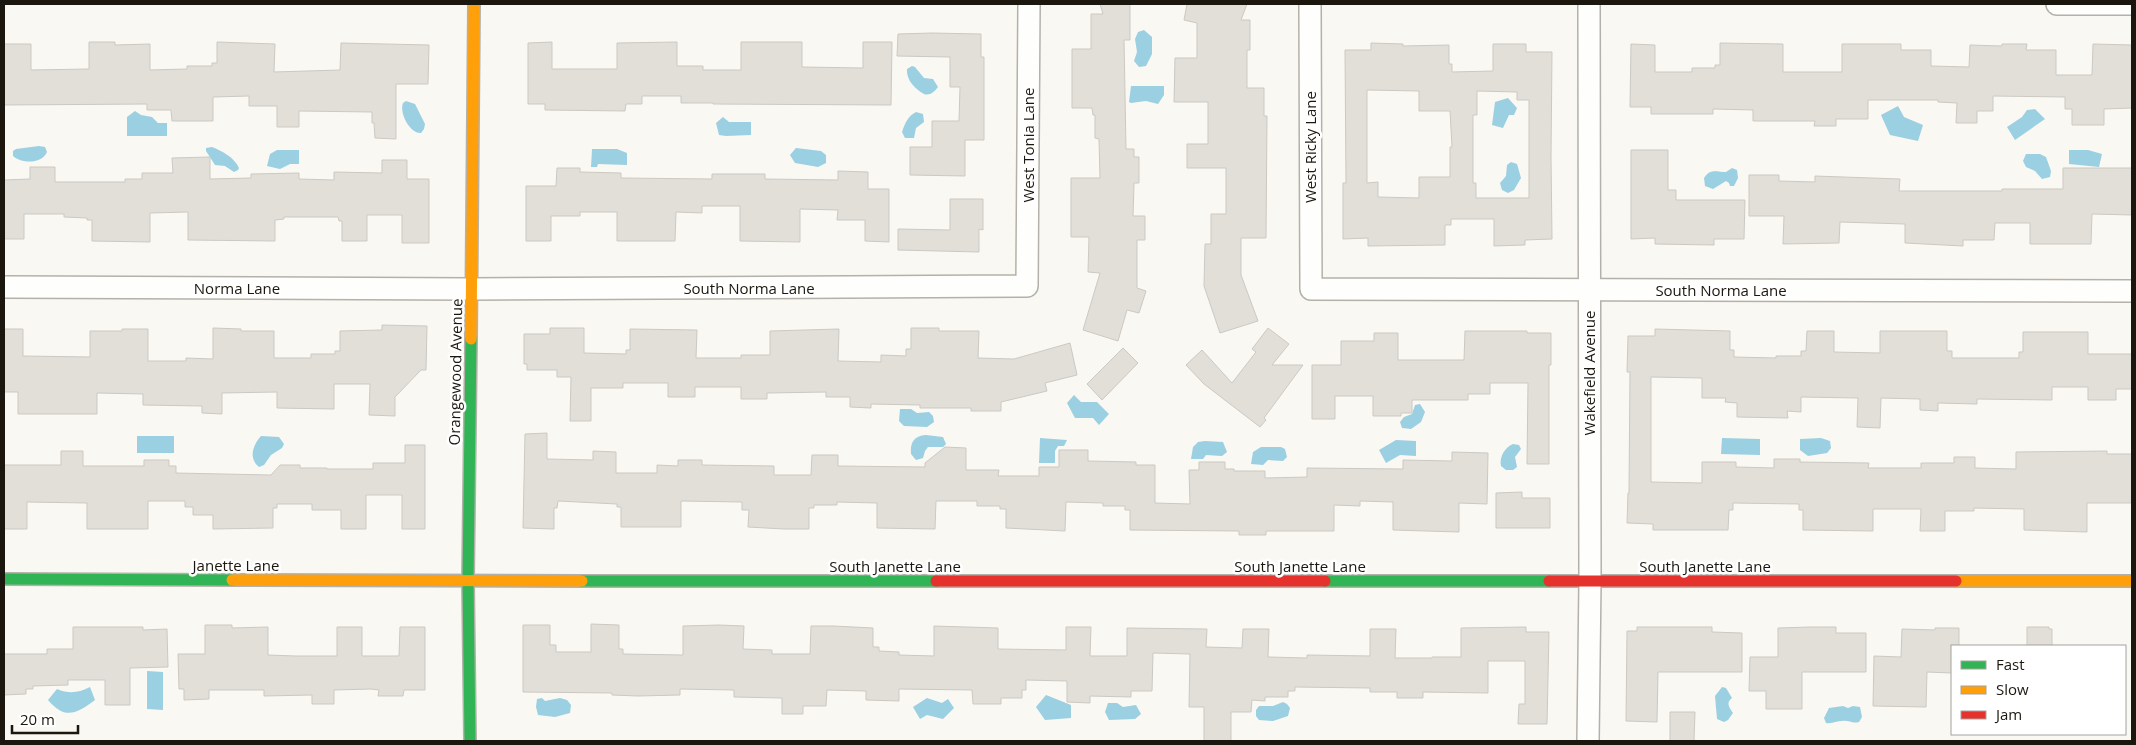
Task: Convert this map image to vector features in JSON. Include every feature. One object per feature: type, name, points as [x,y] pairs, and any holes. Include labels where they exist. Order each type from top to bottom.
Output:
[{"type":"street","name":"Orangewood Avenue","points":[[470,741],[468,581],[474,4]]},
{"type":"street","name":"West Tonia Lane","points":[[1027,286],[1029,4]]},
{"type":"street","name":"West Ricky Lane","points":[[1310,4],[1310,289]]},
{"type":"street","name":"Wakefield Avenue","points":[[1588,741],[1590,580],[1589,4]]},
{"type":"street","points":[[2057,4],[2132,4]]},
{"type":"street","name":"South Norma Lane","points":[[471,289],[1027,286]]},
{"type":"street","name":"Norma Lane","points":[[4,287],[471,289]]},
{"type":"street","name":"South Norma Lane","points":[[1310,289],[2132,291]]},
{"type":"street","name":"Janette Lane","points":[[4,579],[468,581]]},
{"type":"street","name":"South Janette Lane","points":[[468,581],[2132,580]]},
{"type":"water","points":[[1144,30],[1152,37],[1152,54],[1146,66],[1139,67],[1134,61],[1137,52],[1135,39],[1138,32]]},
{"type":"water","points":[[912,66],[924,78],[933,79],[938,87],[933,92],[924,94],[912,84],[908,77],[907,69]]},
{"type":"water","points":[[1131,86],[1164,86],[1164,95],[1158,104],[1146,101],[1131,103],[1129,102]]},
{"type":"water","points":[[1508,98],[1517,108],[1514,115],[1509,115],[1503,128],[1492,125],[1495,102]]},
{"type":"water","points":[[406,101],[415,104],[425,124],[421,133],[413,130],[406,122],[402,107]]},
{"type":"water","points":[[1898,106],[1904,117],[1923,125],[1918,141],[1890,135],[1881,115]]},
{"type":"water","points":[[2035,109],[2045,119],[2015,140],[2007,127],[2022,117],[2027,110]]},
{"type":"water","points":[[135,111],[141,115],[152,117],[158,123],[167,123],[167,136],[127,136],[127,117]]},
{"type":"water","points":[[916,112],[923,114],[924,122],[916,128],[914,138],[905,138],[902,132],[904,126]]},
{"type":"water","points":[[723,117],[729,122],[751,122],[751,135],[719,135],[716,123]]},
{"type":"water","points":[[45,147],[47,152],[41,159],[36,161],[21,160],[13,156],[13,151],[16,149]]},
{"type":"water","points":[[212,147],[231,158],[237,164],[238,170],[234,172],[225,166],[215,165],[206,151],[206,148]]},
{"type":"water","points":[[796,148],[821,151],[826,155],[826,163],[818,167],[795,163],[790,155]]},
{"type":"water","points":[[592,149],[617,149],[627,153],[627,165],[598,164],[597,167],[591,167]]},
{"type":"water","points":[[277,150],[299,150],[299,164],[290,164],[280,169],[267,166],[270,154]]},
{"type":"water","points":[[2069,150],[2088,150],[2102,154],[2099,167],[2069,164]]},
{"type":"water","points":[[2026,154],[2040,154],[2046,157],[2051,171],[2050,177],[2042,179],[2035,171],[2026,167],[2023,161]]},
{"type":"water","points":[[1511,162],[1517,164],[1521,178],[1514,190],[1508,193],[1502,190],[1500,183],[1506,176],[1507,165]]},
{"type":"water","points":[[1732,168],[1737,170],[1738,178],[1734,186],[1730,186],[1726,181],[1713,189],[1705,186],[1704,178],[1709,173],[1714,171],[1726,172]]},
{"type":"water","points":[[1074,395],[1081,402],[1097,402],[1109,414],[1099,425],[1093,418],[1075,418],[1067,403]]},
{"type":"water","points":[[1420,404],[1425,412],[1421,422],[1411,429],[1402,428],[1400,422],[1404,417],[1412,414],[1415,405]]},
{"type":"water","points":[[900,409],[911,409],[917,413],[929,412],[933,416],[934,422],[927,427],[904,426],[899,421]]},
{"type":"water","points":[[926,435],[943,437],[946,444],[943,447],[928,447],[923,458],[916,460],[911,454],[912,443],[916,438]]},
{"type":"water","points":[[137,436],[174,436],[174,453],[137,453]]},
{"type":"water","points":[[261,436],[279,437],[284,444],[282,448],[271,455],[264,465],[259,467],[254,460],[253,452]]},
{"type":"water","points":[[1040,438],[1067,440],[1064,446],[1058,446],[1055,451],[1055,463],[1039,463]]},
{"type":"water","points":[[1722,438],[1760,439],[1760,455],[1721,454]]},
{"type":"water","points":[[1821,438],[1830,441],[1831,448],[1827,453],[1808,456],[1800,450],[1800,439]]},
{"type":"water","points":[[1396,440],[1416,441],[1416,456],[1400,455],[1386,463],[1379,450]]},
{"type":"water","points":[[1198,442],[1223,442],[1227,452],[1222,456],[1206,455],[1203,459],[1191,459],[1193,447]]},
{"type":"water","points":[[1513,444],[1519,445],[1521,449],[1515,457],[1517,467],[1513,470],[1506,470],[1501,466],[1501,459],[1505,450]]},
{"type":"water","points":[[1261,447],[1281,447],[1285,449],[1287,457],[1283,461],[1268,460],[1263,465],[1251,464],[1253,452]]},
{"type":"water","points":[[147,671],[163,672],[163,710],[147,709]]},
{"type":"water","points":[[90,687],[95,700],[82,709],[71,713],[60,710],[48,700],[57,689],[74,692]]},
{"type":"water","points":[[1722,687],[1726,688],[1732,698],[1728,704],[1733,713],[1724,722],[1717,719],[1715,696]]},
{"type":"water","points":[[1046,695],[1071,705],[1071,718],[1045,720],[1036,707]]},
{"type":"water","points":[[542,698],[545,701],[560,698],[567,700],[571,705],[570,713],[555,717],[538,715],[537,699]]},
{"type":"water","points":[[927,698],[942,703],[948,699],[954,708],[943,719],[927,715],[920,719],[913,707]]},
{"type":"water","points":[[1283,702],[1290,708],[1288,716],[1273,721],[1259,720],[1256,716],[1256,710],[1259,706],[1273,706]]},
{"type":"water","points":[[1108,703],[1117,703],[1123,707],[1136,705],[1141,714],[1135,719],[1109,720],[1105,712]]},
{"type":"water","points":[[1843,706],[1848,708],[1853,706],[1860,707],[1862,717],[1859,722],[1840,721],[1826,723],[1824,718],[1829,708]]},
{"type":"building","points":[[1100,4],[1130,4],[1130,40],[1124,40],[1126,149],[1134,149],[1134,157],[1139,157],[1139,183],[1134,183],[1133,216],[1145,216],[1145,240],[1137,240],[1137,288],[1146,291],[1139,313],[1127,310],[1118,341],[1083,330],[1100,273],[1088,272],[1089,237],[1071,237],[1071,178],[1100,178],[1099,139],[1095,138],[1095,115],[1093,115],[1092,108],[1072,108],[1072,49],[1091,49],[1091,14],[1103,14]]},
{"type":"building","points":[[1187,4],[1247,4],[1241,20],[1250,20],[1250,50],[1247,50],[1247,88],[1264,88],[1264,116],[1267,116],[1266,238],[1241,238],[1241,275],[1258,321],[1220,333],[1204,286],[1205,244],[1211,244],[1211,214],[1226,214],[1226,168],[1187,168],[1187,144],[1208,144],[1208,102],[1174,102],[1175,58],[1197,58],[1197,23],[1184,20]]},
{"type":"building","points":[[898,34],[981,34],[981,57],[984,57],[984,140],[965,140],[965,176],[910,175],[910,147],[932,147],[932,121],[959,121],[960,87],[950,87],[950,57],[897,56]]},
{"type":"building","points":[[89,42],[115,42],[115,45],[150,44],[150,70],[187,69],[187,66],[212,66],[212,63],[217,63],[217,42],[275,44],[274,72],[340,70],[341,43],[429,45],[428,84],[396,84],[396,139],[375,138],[372,112],[299,111],[299,127],[277,127],[277,106],[249,106],[249,96],[213,97],[213,121],[172,121],[171,110],[147,110],[147,104],[4,105],[4,44],[31,44],[31,70],[89,69]]},
{"type":"building","points":[[552,42],[552,69],[617,69],[617,43],[677,42],[677,66],[703,66],[703,70],[741,70],[741,42],[802,42],[802,67],[863,68],[863,42],[892,42],[891,105],[681,103],[681,96],[642,96],[642,104],[626,104],[625,111],[545,110],[545,104],[528,104],[528,43]]},
{"type":"building","points":[[1371,43],[1403,44],[1403,46],[1449,45],[1449,64],[1452,64],[1452,72],[1493,71],[1493,44],[1526,44],[1526,52],[1552,52],[1552,239],[1525,240],[1525,245],[1494,246],[1494,219],[1451,219],[1451,225],[1445,225],[1445,245],[1368,246],[1368,238],[1343,239],[1343,183],[1346,183],[1345,50],[1371,50]],"holes":[[[1367,90],[1419,91],[1419,111],[1450,111],[1452,147],[1450,147],[1450,177],[1419,177],[1419,198],[1378,197],[1378,182],[1367,183]],[[1477,91],[1517,92],[1517,100],[1529,100],[1529,198],[1476,198],[1476,183],[1473,183],[1473,115],[1477,115]]]},
{"type":"building","points":[[1720,43],[1783,44],[1783,72],[1842,72],[1842,44],[1901,44],[1901,50],[1931,50],[1931,66],[1969,67],[1970,45],[2002,46],[2002,44],[2027,44],[2026,50],[2056,50],[2056,75],[2092,75],[2093,44],[2132,45],[2132,108],[2104,109],[2104,125],[2072,125],[2072,109],[2065,109],[2065,97],[1993,96],[1993,111],[1977,111],[1977,123],[1956,123],[1957,103],[1938,102],[1938,100],[1868,100],[1868,119],[1836,119],[1836,126],[1814,126],[1815,121],[1753,121],[1753,110],[1713,109],[1713,114],[1651,114],[1651,107],[1630,107],[1631,44],[1655,45],[1655,72],[1692,72],[1692,68],[1715,68],[1715,65],[1720,65]]},
{"type":"building","points":[[1631,150],[1668,150],[1668,190],[1676,190],[1676,200],[1745,200],[1744,239],[1714,239],[1714,245],[1655,244],[1655,238],[1631,239]]},
{"type":"building","points":[[210,157],[210,179],[251,178],[251,174],[299,173],[299,179],[334,180],[334,172],[382,173],[382,160],[407,160],[407,179],[429,179],[429,243],[402,243],[402,215],[367,215],[367,241],[342,241],[342,221],[339,221],[338,217],[284,217],[284,219],[275,220],[275,241],[188,240],[188,212],[150,213],[150,242],[92,241],[92,220],[64,217],[64,214],[24,214],[24,239],[4,239],[4,180],[30,179],[30,167],[55,167],[55,182],[125,182],[125,179],[142,179],[142,173],[173,173],[172,158]]},
{"type":"building","points":[[557,168],[580,168],[580,172],[621,173],[621,178],[712,179],[712,174],[765,174],[765,179],[838,180],[838,171],[868,172],[868,189],[889,189],[889,242],[865,241],[865,220],[837,220],[838,210],[800,209],[800,242],[740,241],[740,206],[702,206],[702,213],[676,212],[675,241],[617,241],[617,212],[580,212],[580,216],[551,216],[551,241],[526,241],[526,186],[556,186]]},
{"type":"building","points":[[2063,168],[2132,168],[2132,215],[2092,214],[2091,244],[2030,244],[2030,223],[1995,223],[1994,240],[1963,240],[1963,246],[1905,243],[1905,224],[1840,222],[1839,243],[1783,244],[1784,216],[1749,216],[1749,175],[1779,175],[1779,181],[1815,182],[1815,176],[1900,179],[1899,191],[2002,191],[2002,189],[2063,189]]},
{"type":"building","points":[[950,199],[983,199],[983,230],[979,229],[979,252],[898,250],[898,229],[950,230]]},
{"type":"building","points":[[382,325],[427,326],[426,370],[421,370],[395,397],[395,416],[369,415],[370,384],[334,384],[334,409],[277,408],[277,392],[222,393],[222,414],[202,413],[202,406],[143,405],[143,394],[97,393],[97,414],[18,414],[18,392],[4,392],[4,329],[23,329],[23,356],[90,357],[90,331],[148,329],[148,361],[186,361],[186,358],[213,359],[213,328],[241,329],[241,331],[274,331],[274,358],[311,358],[311,354],[335,354],[335,351],[340,351],[340,331],[382,330]]},
{"type":"building","points":[[550,328],[584,328],[584,353],[626,354],[626,350],[630,350],[630,329],[697,330],[696,358],[741,358],[741,355],[770,355],[770,331],[839,329],[838,361],[881,362],[881,355],[906,356],[906,349],[911,349],[911,328],[939,328],[939,331],[979,331],[978,358],[1014,359],[1070,343],[1077,375],[1045,383],[1047,391],[1001,402],[1001,411],[971,411],[971,408],[920,408],[920,405],[871,404],[871,408],[850,407],[850,397],[826,397],[826,392],[767,393],[767,399],[741,399],[741,387],[695,387],[695,397],[668,397],[668,383],[623,383],[623,388],[591,388],[591,421],[570,421],[571,377],[557,377],[557,370],[527,370],[527,364],[524,364],[524,334],[550,334]]},
{"type":"building","points":[[1268,328],[1289,344],[1272,365],[1303,365],[1264,418],[1266,420],[1260,427],[1204,384],[1186,365],[1202,350],[1232,383],[1256,352],[1252,349]]},
{"type":"building","points":[[1655,329],[1730,331],[1730,350],[1734,350],[1734,357],[1776,358],[1776,356],[1801,356],[1801,351],[1806,351],[1807,331],[1834,331],[1834,352],[1880,353],[1880,331],[1947,331],[1947,351],[1952,351],[1952,358],[2019,358],[2019,352],[2023,352],[2023,332],[2088,332],[2088,354],[2132,354],[2132,389],[2116,389],[2116,400],[2088,400],[2088,387],[2052,387],[2052,400],[1977,399],[1977,404],[1938,403],[1938,411],[1920,410],[1920,399],[1881,398],[1880,428],[1857,427],[1858,398],[1801,397],[1801,412],[1787,411],[1788,418],[1737,417],[1737,403],[1725,402],[1726,398],[1702,398],[1702,378],[1651,377],[1651,482],[1702,483],[1702,462],[1736,462],[1736,467],[1774,468],[1774,459],[1800,459],[1800,462],[1869,463],[1868,468],[1921,468],[1921,463],[1954,463],[1954,457],[1975,457],[1975,468],[2016,469],[2016,452],[2107,451],[2107,454],[2132,454],[2132,503],[2087,503],[2087,532],[2024,530],[2024,509],[1974,508],[1974,511],[1945,511],[1945,531],[1920,531],[1921,509],[1873,509],[1873,531],[1803,530],[1803,510],[1799,510],[1799,504],[1733,503],[1733,510],[1729,510],[1728,530],[1653,530],[1653,524],[1627,523],[1630,372],[1627,372],[1628,336],[1655,336]]},
{"type":"building","points":[[1465,331],[1551,333],[1551,365],[1549,365],[1549,464],[1527,464],[1528,383],[1490,383],[1490,394],[1468,394],[1468,400],[1412,400],[1412,413],[1401,413],[1401,416],[1373,416],[1373,396],[1335,396],[1335,419],[1312,419],[1312,365],[1341,365],[1341,341],[1374,341],[1374,333],[1398,333],[1398,360],[1464,360]]},
{"type":"building","points":[[1123,348],[1138,363],[1102,400],[1087,384]]},
{"type":"building","points":[[547,433],[547,459],[593,460],[593,451],[616,452],[616,473],[657,473],[657,465],[678,466],[678,460],[702,460],[702,465],[774,466],[774,475],[811,475],[812,455],[838,455],[838,466],[925,467],[925,463],[945,447],[966,448],[966,470],[999,470],[998,476],[1039,476],[1039,467],[1059,467],[1059,450],[1088,450],[1088,461],[1136,462],[1136,465],[1155,465],[1155,503],[1190,504],[1189,470],[1199,470],[1199,462],[1225,462],[1225,469],[1234,469],[1234,471],[1265,471],[1265,478],[1307,477],[1307,468],[1403,469],[1403,460],[1452,461],[1452,452],[1488,453],[1487,504],[1459,503],[1459,532],[1393,530],[1393,502],[1360,501],[1360,506],[1334,505],[1334,531],[1266,531],[1266,535],[1239,535],[1239,531],[1130,530],[1130,510],[1125,510],[1125,506],[1103,506],[1103,503],[1066,502],[1065,531],[1006,528],[1006,509],[1000,509],[1000,506],[977,506],[977,501],[936,501],[935,529],[877,528],[877,503],[837,502],[837,505],[814,505],[814,508],[809,508],[809,529],[784,529],[748,527],[749,510],[742,510],[742,502],[681,501],[681,527],[621,527],[621,507],[617,507],[617,504],[558,501],[557,508],[554,508],[554,529],[523,528],[525,434]]},
{"type":"building","points":[[405,445],[425,445],[425,529],[402,529],[402,495],[366,495],[366,529],[341,529],[341,510],[312,510],[312,504],[277,504],[277,508],[273,508],[273,528],[213,529],[213,515],[193,515],[193,507],[185,507],[185,501],[148,501],[148,529],[87,529],[87,503],[27,502],[27,529],[4,529],[4,465],[61,465],[61,451],[83,451],[83,466],[144,466],[144,460],[169,460],[169,466],[176,466],[176,473],[271,475],[280,465],[300,465],[300,468],[373,469],[373,463],[405,463]]},
{"type":"building","points":[[1522,492],[1522,498],[1550,498],[1550,528],[1496,528],[1496,493]]},
{"type":"building","points":[[591,624],[619,625],[619,649],[623,649],[623,654],[683,655],[683,626],[719,625],[744,626],[743,649],[772,650],[772,654],[810,654],[811,626],[833,626],[873,628],[873,647],[879,647],[879,651],[899,652],[899,655],[934,656],[934,626],[998,628],[998,649],[1066,650],[1066,627],[1091,627],[1090,656],[1127,656],[1127,628],[1207,629],[1206,647],[1242,648],[1243,629],[1269,629],[1268,657],[1307,658],[1307,655],[1370,656],[1370,629],[1396,629],[1395,658],[1461,657],[1461,628],[1526,627],[1526,632],[1549,632],[1547,724],[1518,724],[1519,704],[1525,704],[1525,661],[1488,661],[1488,693],[1423,692],[1423,698],[1397,698],[1397,692],[1370,692],[1370,688],[1295,687],[1295,691],[1288,691],[1288,697],[1265,697],[1265,701],[1252,700],[1251,712],[1231,712],[1231,741],[1204,741],[1204,707],[1189,707],[1190,654],[1153,653],[1152,691],[1131,691],[1131,697],[1090,696],[1090,703],[1067,702],[1067,681],[1026,680],[1026,690],[1022,690],[1022,698],[1001,698],[1001,704],[973,704],[972,690],[899,689],[899,701],[866,700],[866,691],[827,690],[826,706],[803,706],[803,714],[782,714],[782,698],[734,697],[734,690],[680,689],[680,695],[638,696],[612,695],[612,693],[523,692],[523,625],[550,625],[550,645],[556,645],[556,652],[591,652]]},
{"type":"building","points":[[205,625],[232,625],[232,628],[268,627],[268,655],[295,656],[337,656],[337,627],[362,627],[362,656],[399,656],[400,627],[425,627],[425,690],[404,690],[403,696],[378,696],[379,690],[334,690],[334,704],[312,704],[312,695],[264,696],[264,690],[209,690],[209,699],[184,700],[184,689],[179,689],[178,654],[205,654]]},
{"type":"building","points":[[73,627],[143,627],[143,630],[167,629],[168,667],[130,668],[130,705],[105,705],[105,680],[68,680],[68,685],[33,686],[33,689],[26,689],[26,694],[4,695],[4,654],[47,654],[47,649],[73,649]]},
{"type":"building","points":[[1637,627],[1712,627],[1712,632],[1742,633],[1742,672],[1658,672],[1657,722],[1626,721],[1627,631],[1637,631]]},
{"type":"building","points":[[1836,627],[1836,633],[1866,633],[1866,672],[1802,672],[1802,709],[1766,709],[1766,691],[1749,691],[1750,657],[1778,657],[1778,628]]},
{"type":"building","points":[[2027,627],[2049,627],[2049,629],[2052,629],[2052,645],[2027,645]]},
{"type":"building","points":[[1935,628],[1959,628],[1959,645],[1951,645],[1951,673],[1927,672],[1926,707],[1873,706],[1874,656],[1901,657],[1902,629],[1935,630]]},
{"type":"building","points":[[1670,712],[1695,712],[1694,741],[1670,741]]},
{"type":"traffic: fast","points":[[470,741],[468,581],[471,339]]},
{"type":"traffic: fast","points":[[4,579],[232,580]]},
{"type":"traffic: fast","points":[[582,581],[936,581]]},
{"type":"traffic: fast","points":[[1325,581],[1549,581]]},
{"type":"traffic: slow","points":[[471,339],[474,4]]},
{"type":"traffic: slow","points":[[232,580],[582,581]]},
{"type":"traffic: slow","points":[[1956,581],[2132,581]]},
{"type":"traffic: jam","points":[[936,581],[1325,581]]},
{"type":"traffic: jam","points":[[1549,581],[1956,581]]}]
